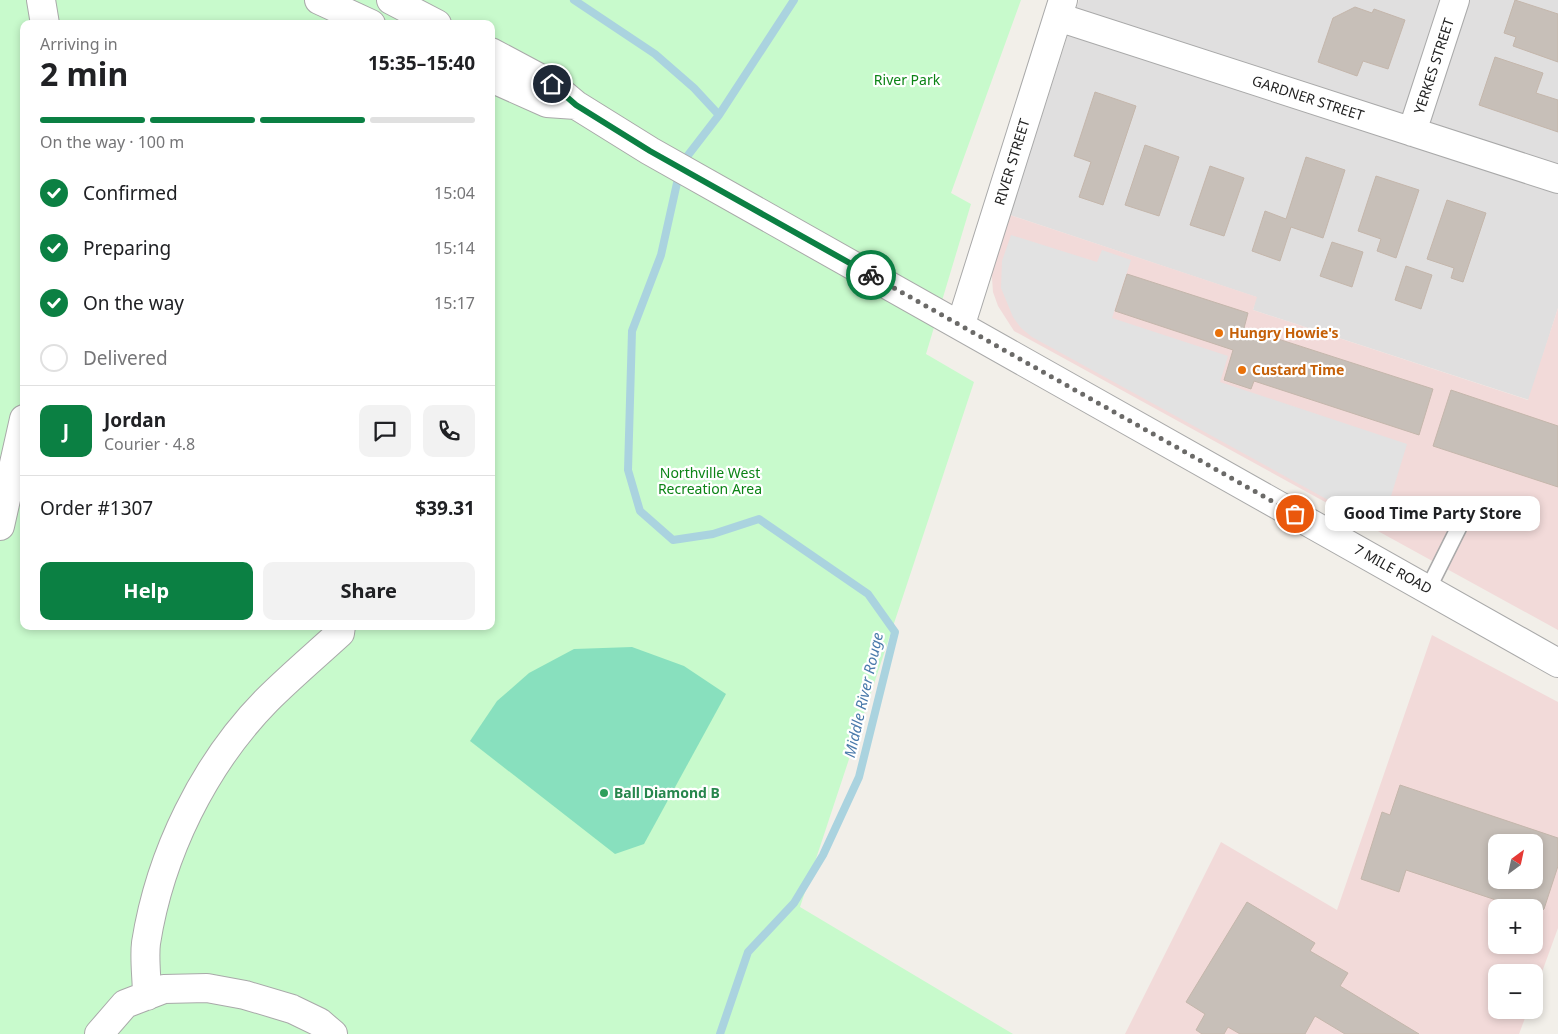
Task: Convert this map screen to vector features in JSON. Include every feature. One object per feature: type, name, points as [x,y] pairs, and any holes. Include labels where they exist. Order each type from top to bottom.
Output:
[{"type":"street","points":[[41,0],[44,20]]},
{"type":"street","points":[[319,0],[362,20]]},
{"type":"street","points":[[392,0],[430,20]]},
{"type":"street","name":"YERKES STREET","points":[[1412,132],[1455,0]]},
{"type":"street","name":"GARDNER STREET","points":[[1060,8],[1412,132],[1558,179]]},
{"type":"street","name":"RIVER STREET","points":[[961,324],[1060,8]]},
{"type":"street","name":"7 MILE ROAD","points":[[495,54],[552,84],[576,105],[650,151],[961,324],[1558,663]]},
{"type":"street","name":"7 MILE ROAD","points":[[495,80],[547,103],[576,105]]},
{"type":"street","points":[[0,526],[20,437]]},
{"type":"street","points":[[147,996],[146,944],[159,883],[180,828],[209,776],[232,742],[266,701],[340,633],[340,630]]},
{"type":"street","points":[[99,1034],[125,1004],[164,989],[207,988],[246,995],[292,1009],[319,1022],[333,1034]]},
{"type":"lane","points":[[1428,589],[1460,525]]},
{"type":"shaded area","points":[[1079,0],[1558,0],[1558,308],[1529,400],[1253,310],[1256,297],[1010,215]]},
{"type":"shaded area","points":[[1010,215],[1257,297],[1253,310],[1528,400],[1558,308],[1558,630],[1014,331],[998,306],[993,292],[992,278],[992,265]]},
{"type":"shaded area","points":[[1011,235],[1097,262],[1102,250],[1131,260],[1112,318],[1228,356],[1220,382],[1407,444],[1388,506],[1372,500],[1366,502],[1361,505],[1359,517],[1032,337],[1021,328],[1013,317],[1001,288],[1002,261]]},
{"type":"shaded area","points":[[1432,635],[1558,702],[1558,928],[1543,969],[1543,964],[1488,964],[1488,1019],[1525,1019],[1519,1034],[1125,1034],[1221,842],[1337,910]]},
{"type":"green space","name":"Northville West Recreation Area","points":[[0,0],[1021,0],[951,193],[971,204],[926,354],[974,382],[800,907],[1013,1034],[0,1034]]},
{"type":"green space","name":"Ball Diamond B","points":[[632,647],[684,666],[726,694],[644,844],[615,854],[470,741],[497,701],[529,673],[574,649]]},
{"type":"building","points":[[1515,0],[1558,14],[1558,62],[1513,46],[1516,37],[1504,33]]},
{"type":"building","points":[[1355,7],[1372,13],[1374,9],[1405,20],[1388,69],[1363,61],[1357,76],[1318,62],[1333,18]]},
{"type":"building","points":[[1495,57],[1543,73],[1536,93],[1558,100],[1558,132],[1479,105]]},
{"type":"building","points":[[1095,92],[1136,106],[1103,205],[1079,197],[1091,162],[1074,156]]},
{"type":"building","points":[[1145,145],[1179,157],[1159,216],[1125,205]]},
{"type":"building","points":[[1306,157],[1345,170],[1323,238],[1291,227],[1280,261],[1252,251],[1265,211],[1286,219]]},
{"type":"building","points":[[1210,166],[1244,178],[1224,236],[1190,225]]},
{"type":"building","points":[[1376,176],[1419,190],[1396,258],[1377,251],[1381,239],[1358,231]]},
{"type":"building","points":[[1447,200],[1486,213],[1463,282],[1451,278],[1454,268],[1427,259]]},
{"type":"building","points":[[1332,242],[1363,252],[1352,287],[1320,276]]},
{"type":"building","points":[[1406,266],[1432,275],[1421,309],[1395,300]]},
{"type":"building","points":[[1127,274],[1248,313],[1244,328],[1433,389],[1419,435],[1254,381],[1251,389],[1224,380],[1233,350],[1115,311]]},
{"type":"building","points":[[1451,390],[1558,426],[1558,487],[1433,446]]},
{"type":"building","points":[[1400,785],[1558,838],[1558,866],[1544,909],[1543,899],[1493,899],[1406,870],[1399,892],[1361,879],[1382,812],[1390,815]]},
{"type":"building","points":[[1247,902],[1315,943],[1310,951],[1348,973],[1340,986],[1419,1034],[1345,1034],[1315,1016],[1305,1034],[1240,1034],[1228,1027],[1224,1034],[1202,1034],[1196,1030],[1205,1014],[1186,1002]]},
{"type":"waterway","points":[[574,0],[655,54],[694,88],[719,115]]},
{"type":"waterway","points":[[682,163],[719,115],[794,0]]},
{"type":"waterway","name":"Middle River Rouge","points":[[679,174],[661,255],[632,331],[628,470],[640,511],[673,540],[713,534],[759,519],[868,594],[895,632],[859,777],[823,855],[794,903],[748,952],[720,1034]]},
{"type":"way so far","points":[[871,275],[1295,514]]},
{"type":"place","name":"Hungry Howie's","points":[[1219,333]]},
{"type":"place","name":"Custard Time","points":[[1242,370]]},
{"type":"place","name":"Good Time Party Store","points":[[1295,514]]},
{"type":"place","name":"Ball Diamond B","points":[[604,793]]},
{"type":"route","points":[[552,84],[576,105],[650,151],[871,275]]},
{"type":"park label","name":"River Park","points":[[907,80]]}]
